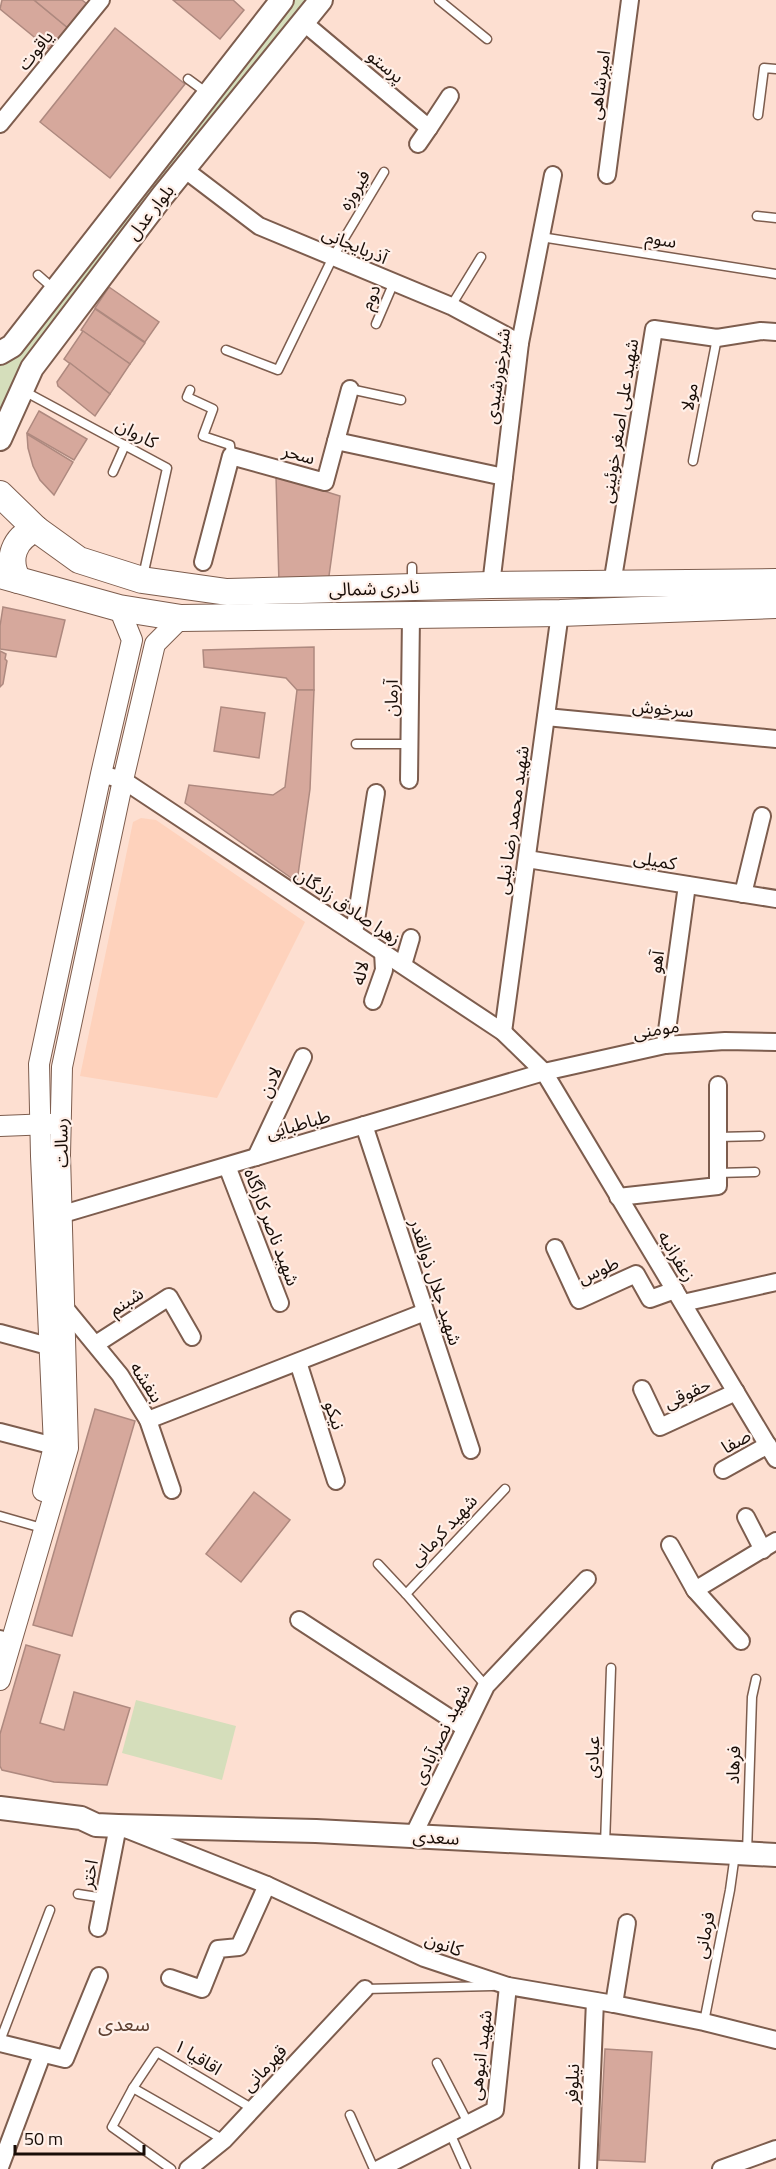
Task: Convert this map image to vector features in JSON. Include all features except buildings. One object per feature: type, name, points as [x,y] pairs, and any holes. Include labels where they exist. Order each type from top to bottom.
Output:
[{"type":"main road","name":"بلوار عدل","points":[[0,353],[12,346],[282,0]]},
{"type":"main road","name":"بلوار عدل","points":[[0,439],[32,368],[184,169],[321,0]]},
{"type":"main road","name":"نادری شمالی","points":[[0,494],[36,529],[79,560],[142,580],[226,592],[412,577],[491,585],[776,582]]},
{"type":"main road","points":[[9,578],[14,550],[22,536],[36,529]]},
{"type":"main road","name":"نادری شمالی","points":[[9,578],[119,608],[181,618],[560,613],[776,604]]},
{"type":"main road","points":[[0,1796],[22,1811]]},
{"type":"main road","name":"سعدی","points":[[0,1808],[81,1818],[107,1825]]},
{"type":"main road","name":"سعدی","points":[[0,1820],[80,1830],[107,1825],[413,1836],[776,1855]]},
{"type":"street","name":"یاقوت","points":[[0,124],[100,0]]},
{"type":"street","name":"امیرشاهی","points":[[607,175],[630,0]]},
{"type":"street","name":"پرستو","points":[[303,22],[429,128]]},
{"type":"street","points":[[418,144],[450,96]]},
{"type":"street","name":"آذربایجانی","points":[[184,169],[259,226],[451,306],[520,343]]},
{"type":"street","name":"شیرخورشیدی","points":[[491,585],[520,343],[553,175]]},
{"type":"street","name":"شهید علی اصغر خوئینی","points":[[612,584],[654,329],[717,338]]},
{"type":"street","points":[[717,338],[761,331],[776,332]]},
{"type":"street","points":[[336,441],[350,389]]},
{"type":"street","name":"سحر","points":[[231,456],[325,482],[336,441],[504,477]]},
{"type":"street","points":[[203,562],[231,456]]},
{"type":"street","name":"رسالت","points":[[0,1640],[35,1526],[54,1446],[48,1346],[39,1064],[132,640],[119,608]]},
{"type":"street","name":"شهید محمد رضا نیلی","points":[[503,1032],[560,613]]},
{"type":"street","name":"آرمان","points":[[409,780],[411,616]]},
{"type":"street","name":"رسالت","points":[[0,1680],[68,1448],[60,1123],[62,1067],[123,780],[155,644],[181,618]]},
{"type":"street","name":"سرخوش","points":[[546,717],[776,739]]},
{"type":"street","name":"زهرا صادق زادگان","points":[[101,774],[123,780],[503,1032],[544,1072]]},
{"type":"street","points":[[354,933],[376,793]]},
{"type":"street","points":[[743,894],[762,816]]},
{"type":"street","name":"کمیلی","points":[[527,859],[776,899]]},
{"type":"street","name":"آهو","points":[[664,1045],[687,885]]},
{"type":"street","points":[[403,965],[411,938]]},
{"type":"street","name":"لاله","points":[[373,1001],[384,970],[382,952]]},
{"type":"street","name":"مومنی","points":[[544,1072],[664,1045],[725,1041],[776,1042]]},
{"type":"street","name":"لادن","points":[[256,1157],[303,1057]]},
{"type":"street","name":"طباطبایی","points":[[63,1214],[544,1072]]},
{"type":"street","name":"زعفرانیه","points":[[544,1072],[772,1452]]},
{"type":"street","points":[[618,1197],[718,1186],[718,1085]]},
{"type":"street","points":[[0,1126],[60,1123]]},
{"type":"street","name":"شهید جلال ذوالقدر","points":[[364,1125],[471,1450]]},
{"type":"street","name":"شهید ناصر کارآگاه","points":[[227,1166],[280,1303]]},
{"type":"street","name":"طوس","points":[[555,1248],[579,1300],[636,1274],[650,1299],[679,1297]]},
{"type":"street","points":[[679,1297],[776,1282]]},
{"type":"street","name":"شبنم","points":[[96,1344],[169,1297],[192,1337]]},
{"type":"street","name":"بنفشه","points":[[65,1308],[120,1375],[148,1420],[172,1490]]},
{"type":"street","points":[[148,1420],[425,1312]]},
{"type":"street","points":[[0,1333],[48,1346]]},
{"type":"street","name":"نیکو","points":[[298,1362],[336,1480]]},
{"type":"street","name":"حقوقی","points":[[642,1389],[660,1427],[736,1392]]},
{"type":"street","points":[[0,1432],[54,1446]]},
{"type":"street","name":"صفا","points":[[723,1470],[772,1452]]},
{"type":"street","points":[[695,1590],[769,1546],[746,1517]]},
{"type":"street","points":[[670,1545],[695,1590],[741,1641]]},
{"type":"street","name":"شهید نصرآبادی","points":[[413,1836],[486,1686],[587,1579]]},
{"type":"street","points":[[299,1620],[465,1728]]},
{"type":"street","name":"کانون","points":[[107,1825],[267,1885],[424,1958],[508,1986],[704,2022],[776,2040]]},
{"type":"street","name":"اختر","points":[[98,1928],[104,1898],[107,1825]]},
{"type":"street","points":[[170,1978],[202,1989],[218,1950],[239,1947],[267,1885]]},
{"type":"street","points":[[614,2004],[627,1923]]},
{"type":"street","points":[[0,2042],[42,2055],[65,2059],[99,1976]]},
{"type":"street","name":"شهید انبوهی","points":[[379,2169],[495,2110],[508,1986]]},
{"type":"street","name":"قهرمانی","points":[[193,2168],[224,2140],[364,1989]]},
{"type":"street","name":"نیلوفر","points":[[588,2169],[595,2001]]},
{"type":"street","points":[[0,2167],[42,2055]]},
{"type":"street","points":[[721,2169],[776,2149]]},
{"type":"lane","points":[[439,0],[487,39]]},
{"type":"lane","points":[[758,115],[764,68],[776,69]]},
{"type":"lane","points":[[188,79],[209,94]]},
{"type":"lane","name":"فیروزه","points":[[226,350],[278,370],[333,257],[384,172]]},
{"type":"lane","points":[[757,216],[776,218]]},
{"type":"lane","name":"سوم","points":[[541,237],[776,274]]},
{"type":"lane","points":[[451,306],[481,257]]},
{"type":"lane","points":[[38,275],[55,291]]},
{"type":"lane","name":"دوم","points":[[376,324],[394,282]]},
{"type":"lane","name":"مولا","points":[[693,461],[717,338]]},
{"type":"lane","points":[[350,389],[401,400]]},
{"type":"lane","name":"کاروان","points":[[22,390],[167,468],[142,580]]},
{"type":"lane","points":[[190,390],[187,397],[213,409],[203,436],[230,445],[231,456]]},
{"type":"lane","points":[[113,472],[125,445]]},
{"type":"lane","points":[[357,744],[410,744]]},
{"type":"lane","points":[[718,1137],[760,1136]]},
{"type":"lane","points":[[718,1173],[755,1172]]},
{"type":"lane","name":"شهید کرمانی","points":[[406,1594],[505,1489]]},
{"type":"lane","points":[[0,1516],[35,1526]]},
{"type":"lane","name":"شهید کرمانی","points":[[378,1564],[486,1686]]},
{"type":"lane","name":"عبادی","points":[[605,1846],[611,1668]]},
{"type":"lane","name":"فرهاد","points":[[741,1853],[752,1697],[756,1679]]},
{"type":"lane","name":"فرمانی","points":[[704,2022],[730,1890],[741,1853]]},
{"type":"lane","points":[[78,1894],[104,1898]]},
{"type":"lane","points":[[0,2042],[50,1910]]},
{"type":"lane","points":[[364,1989],[508,1986]]},
{"type":"lane","name":"اقاقیا ۱","points":[[133,2088],[157,2052],[253,2109]]},
{"type":"lane","points":[[437,2063],[468,2123]]},
{"type":"lane","points":[[171,2169],[112,2127],[133,2088],[224,2140]]},
{"type":"lane","points":[[350,2115],[374,2169]]},
{"type":"lane","points":[[450,2133],[466,2169]]},
{"type":"shaded area","points":[[141,818],[156,820],[305,922],[217,1098],[80,1076],[133,822]]},
{"type":"green space","points":[[282,0],[321,0],[163,195],[6,426],[0,410],[0,353]]},
{"type":"green space","points":[[136,1700],[236,1726],[222,1780],[122,1753]]},
{"type":"district","name":"سعدی","points":[[124,2023]]}]
